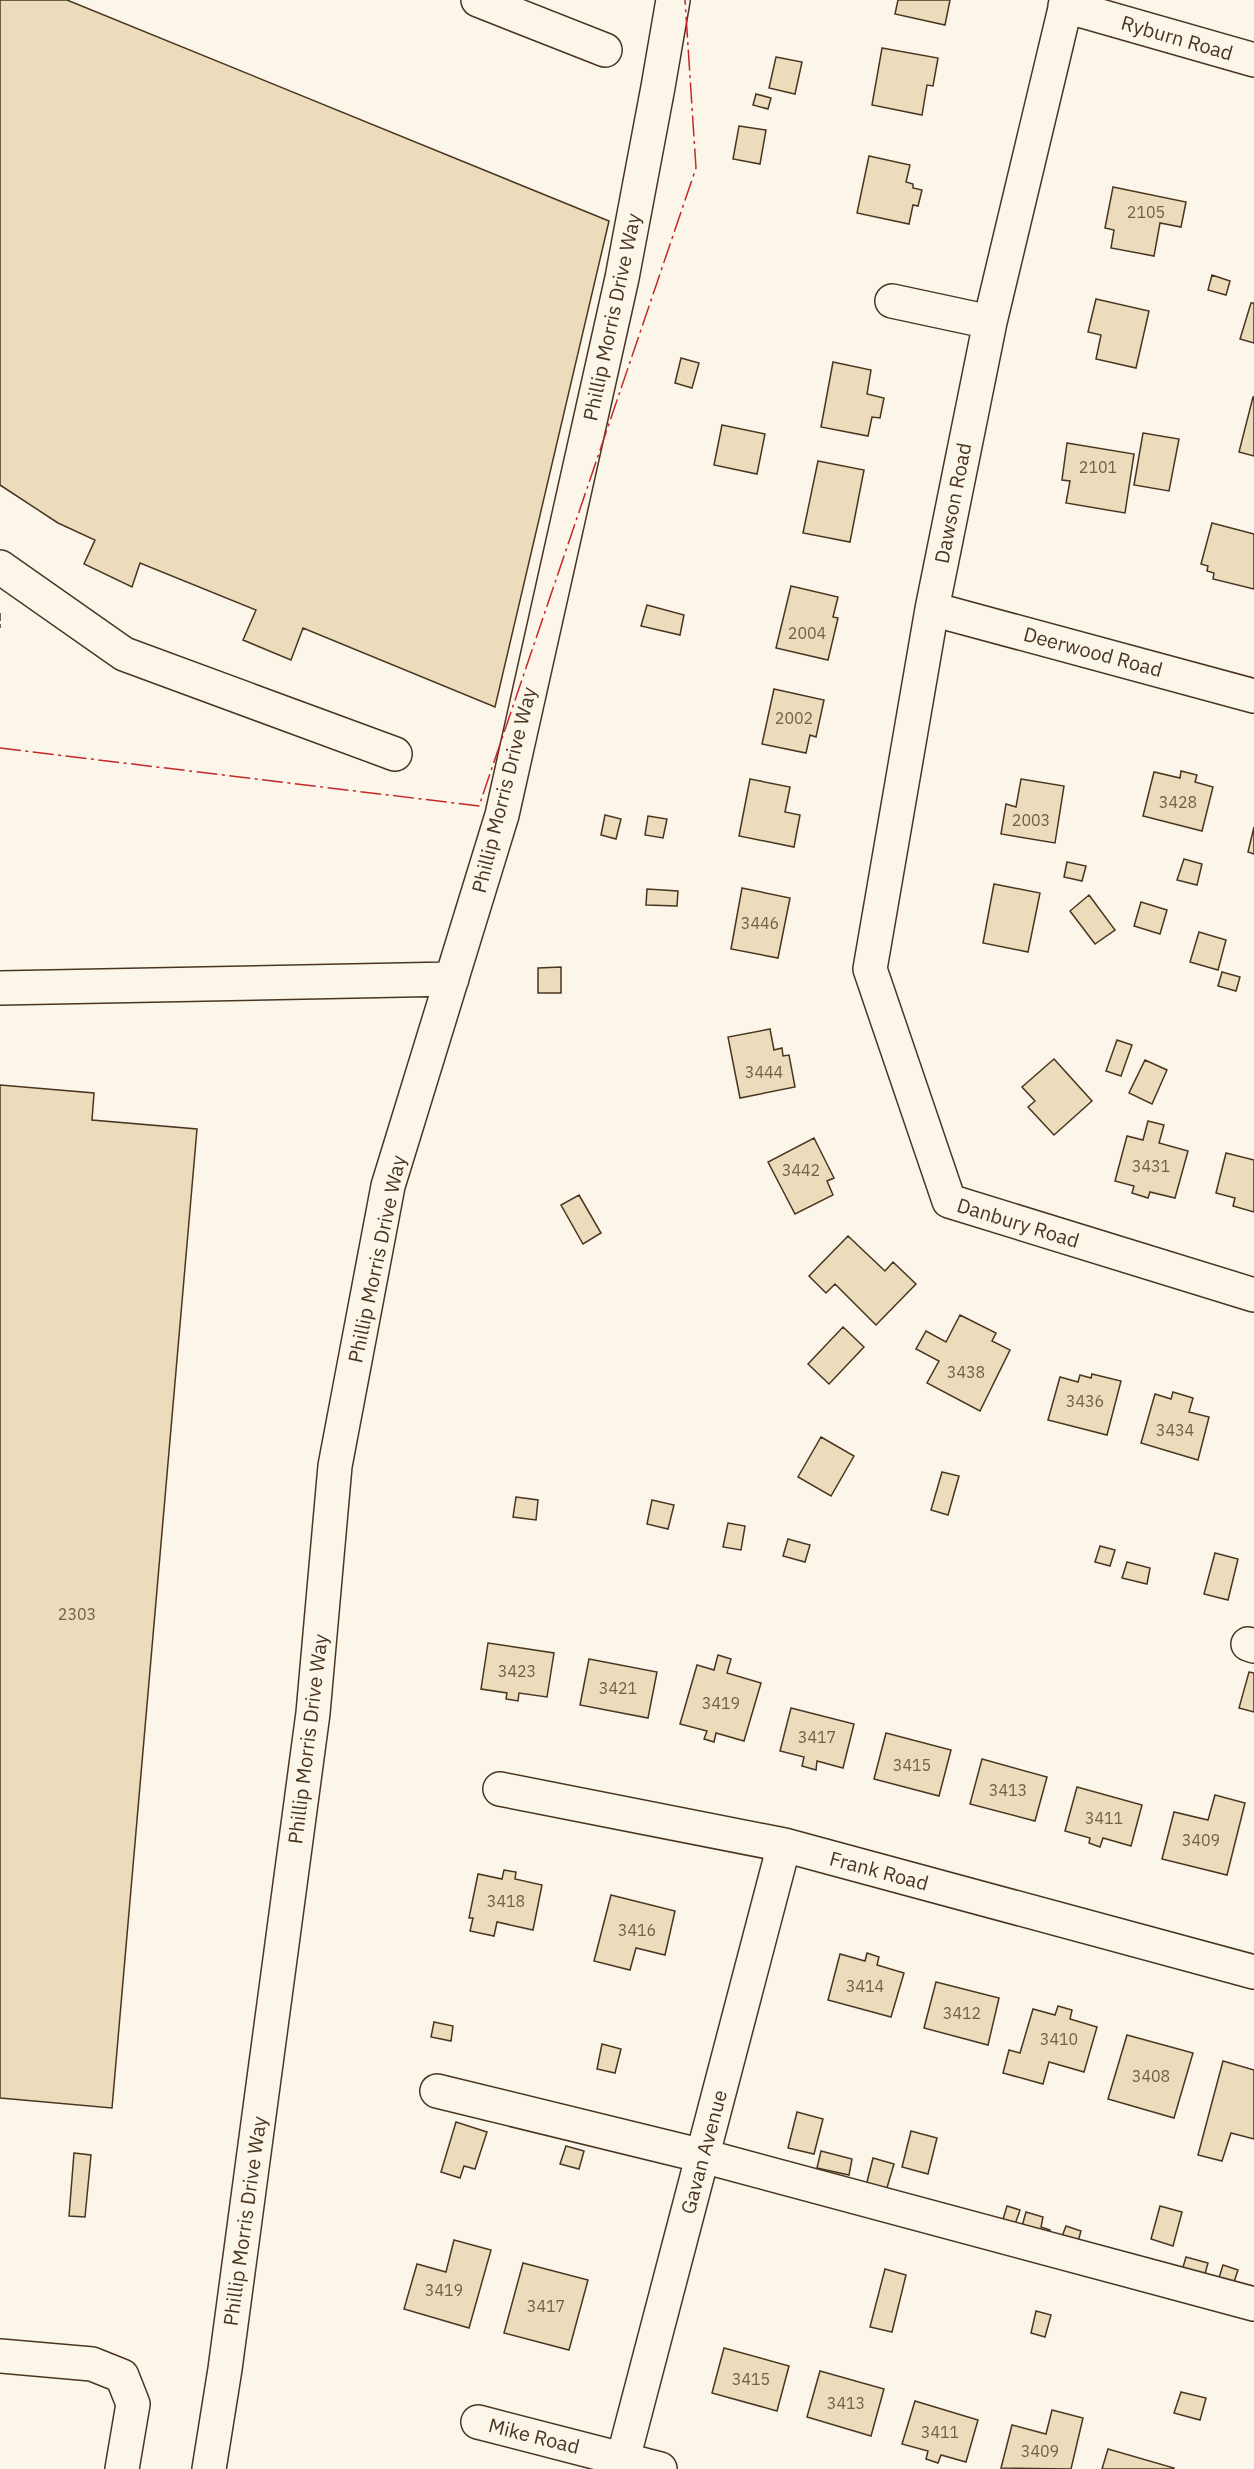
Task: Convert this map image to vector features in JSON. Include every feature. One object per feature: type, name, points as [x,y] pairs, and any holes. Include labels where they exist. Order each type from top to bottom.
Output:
[{"type":"street","points":[[478,0],[605,50]]},
{"type":"street","name":"Phillip Morris Drive Way","points":[[209,2469],[225,2369],[313,1713],[335,1466],[388,1186],[502,815],[622,278],[672,0]]},
{"type":"street","name":"Dawson Road","points":[[870,969],[932,609],[990,322],[1066,3]]},
{"type":"street","name":"Ryburn Road","points":[[1066,3],[1254,60]]},
{"type":"street","points":[[892,301],[990,322]]},
{"type":"street","points":[[0,567],[124,654],[395,754]]},
{"type":"street","name":"Deerwood Road","points":[[932,609],[1254,696]]},
{"type":"street","name":"Danbury Road","points":[[870,969],[948,1201],[1254,1295]]},
{"type":"street","points":[[0,988],[452,979]]},
{"type":"street","name":"Frank Road","points":[[501,1789],[784,1845],[1254,1972]]},
{"type":"street","name":"Gavan Avenue","points":[[623,2459],[784,1845]]},
{"type":"street","points":[[437,2091],[703,2156],[1254,2304]]},
{"type":"street","points":[[0,2356],[92,2364],[122,2376],[133,2404],[122,2469]]},
{"type":"street","name":"Mike Road","points":[[478,2422],[660,2469]]},
{"type":"building","points":[[0,0],[67,0],[609,221],[495,707],[303,628],[291,660],[243,640],[256,610],[140,563],[132,587],[84,564],[95,540],[58,523],[0,485]]},
{"type":"building","points":[[898,0],[950,0],[945,25],[895,14]]},
{"type":"building","points":[[882,48],[938,58],[933,86],[927,85],[922,115],[872,105]]},
{"type":"building","points":[[776,57],[802,62],[795,94],[769,88]]},
{"type":"building","points":[[756,94],[771,98],[768,109],[753,105]]},
{"type":"building","points":[[739,126],[766,130],[760,164],[733,159]]},
{"type":"building","points":[[869,156],[910,165],[906,182],[913,184],[913,188],[922,190],[918,206],[913,205],[909,224],[857,213]]},
{"type":"building","points":[[1113,187],[1186,202],[1181,227],[1160,223],[1154,256],[1111,248],[1114,230],[1105,228]]},
{"type":"building","points":[[1212,275],[1230,281],[1226,295],[1208,290]]},
{"type":"building","points":[[1096,299],[1149,311],[1136,368],[1096,359],[1101,335],[1088,332]]},
{"type":"building","points":[[1251,303],[1254,303],[1254,343],[1240,339]]},
{"type":"building","points":[[681,358],[699,363],[692,388],[675,383]]},
{"type":"building","points":[[833,362],[871,370],[867,394],[884,398],[880,418],[872,417],[868,436],[821,427]]},
{"type":"building","points":[[1254,397],[1254,456],[1239,452]]},
{"type":"building","points":[[722,425],[765,434],[757,474],[714,465]]},
{"type":"building","points":[[1143,433],[1179,439],[1169,491],[1134,485]]},
{"type":"building","points":[[1067,443],[1134,454],[1125,513],[1066,503],[1070,481],[1062,480]]},
{"type":"building","points":[[818,461],[864,470],[850,542],[803,533]]},
{"type":"building","points":[[1212,523],[1254,534],[1254,589],[1213,579],[1214,573],[1207,571],[1208,566],[1201,564]]},
{"type":"building","points":[[791,586],[838,597],[833,617],[838,618],[828,660],[776,648]]},
{"type":"building","points":[[647,605],[684,615],[680,635],[641,626]]},
{"type":"building","points":[[774,689],[824,700],[816,737],[810,735],[806,753],[762,744]]},
{"type":"building","points":[[1181,771],[1197,775],[1195,782],[1213,787],[1202,831],[1143,816],[1154,772],[1180,778]]},
{"type":"building","points":[[750,779],[790,787],[785,812],[800,815],[794,847],[739,836]]},
{"type":"building","points":[[1021,779],[1064,786],[1055,843],[1001,834],[1006,804],[1016,807]]},
{"type":"building","points":[[605,815],[621,819],[616,839],[601,835]]},
{"type":"building","points":[[648,816],[667,819],[663,838],[645,835]]},
{"type":"building","points":[[1254,827],[1254,854],[1248,852]]},
{"type":"building","points":[[1184,859],[1202,864],[1197,885],[1177,880]]},
{"type":"building","points":[[1067,862],[1086,866],[1082,881],[1064,877]]},
{"type":"building","points":[[994,884],[1040,893],[1028,952],[983,943]]},
{"type":"building","points":[[742,888],[790,898],[778,958],[731,949]]},
{"type":"building","points":[[647,889],[678,891],[677,906],[646,905]]},
{"type":"building","points":[[1089,895],[1115,930],[1095,944],[1070,911]]},
{"type":"building","points":[[1141,902],[1167,910],[1160,934],[1134,926]]},
{"type":"building","points":[[1199,932],[1226,940],[1218,970],[1190,962]]},
{"type":"building","points":[[561,967],[561,993],[538,993],[538,968]]},
{"type":"building","points":[[1222,972],[1240,977],[1236,991],[1218,986]]},
{"type":"building","points":[[770,1029],[774,1050],[782,1048],[783,1056],[789,1055],[795,1087],[740,1098],[728,1037]]},
{"type":"building","points":[[1117,1040],[1132,1045],[1121,1076],[1106,1071]]},
{"type":"building","points":[[1054,1059],[1092,1101],[1054,1135],[1028,1107],[1035,1101],[1022,1087]]},
{"type":"building","points":[[1145,1060],[1167,1070],[1152,1104],[1129,1093]]},
{"type":"building","points":[[0,1085],[94,1093],[92,1120],[197,1129],[112,2108],[0,2098]]},
{"type":"building","points":[[1148,1121],[1164,1125],[1159,1143],[1188,1151],[1175,1198],[1150,1192],[1148,1198],[1132,1193],[1134,1186],[1115,1181],[1127,1136],[1143,1140]]},
{"type":"building","points":[[814,1138],[834,1178],[827,1181],[833,1195],[795,1214],[768,1162]]},
{"type":"building","points":[[1226,1153],[1254,1160],[1254,1212],[1233,1206],[1235,1198],[1216,1193]]},
{"type":"building","points":[[579,1195],[601,1233],[583,1244],[561,1205]]},
{"type":"building","points":[[848,1236],[885,1271],[893,1262],[916,1284],[876,1325],[835,1284],[826,1293],[809,1276]]},
{"type":"building","points":[[960,1315],[996,1333],[992,1341],[1010,1350],[980,1411],[927,1383],[939,1361],[916,1349],[926,1331],[946,1342]]},
{"type":"building","points":[[843,1327],[864,1347],[829,1384],[808,1364]]},
{"type":"building","points":[[1092,1374],[1121,1381],[1107,1435],[1048,1420],[1060,1377],[1078,1382],[1080,1375],[1091,1378]]},
{"type":"building","points":[[1173,1392],[1193,1398],[1189,1412],[1209,1417],[1198,1460],[1141,1443],[1155,1394],[1171,1399]]},
{"type":"building","points":[[821,1437],[854,1456],[831,1496],[798,1477]]},
{"type":"building","points":[[942,1472],[959,1476],[948,1515],[931,1510]]},
{"type":"building","points":[[516,1497],[538,1500],[536,1520],[513,1517]]},
{"type":"building","points":[[652,1500],[674,1505],[668,1529],[647,1524]]},
{"type":"building","points":[[728,1523],[745,1526],[741,1550],[723,1547]]},
{"type":"building","points":[[788,1539],[810,1545],[805,1562],[783,1556]]},
{"type":"building","points":[[1100,1546],[1115,1550],[1110,1566],[1095,1562]]},
{"type":"building","points":[[1215,1553],[1238,1559],[1228,1600],[1204,1594]]},
{"type":"building","points":[[1127,1562],[1150,1568],[1147,1584],[1122,1578]]},
{"type":"building","points":[[488,1643],[554,1653],[547,1697],[519,1693],[518,1701],[506,1699],[507,1693],[481,1689]]},
{"type":"building","points":[[718,1655],[731,1659],[727,1673],[761,1683],[744,1741],[716,1733],[714,1742],[704,1739],[707,1731],[680,1724],[697,1665],[714,1670]]},
{"type":"building","points":[[589,1659],[657,1672],[648,1718],[580,1705]]},
{"type":"building","points":[[1249,1672],[1254,1673],[1254,1712],[1239,1708]]},
{"type":"building","points":[[791,1708],[854,1724],[843,1768],[817,1761],[816,1770],[802,1766],[804,1757],[780,1751]]},
{"type":"building","points":[[886,1733],[951,1750],[939,1796],[874,1779]]},
{"type":"building","points":[[982,1759],[1047,1777],[1035,1821],[970,1804]]},
{"type":"building","points":[[1077,1787],[1142,1805],[1131,1846],[1103,1838],[1100,1847],[1089,1843],[1090,1838],[1065,1831]]},
{"type":"building","points":[[1215,1795],[1245,1803],[1227,1875],[1162,1859],[1174,1812],[1208,1820]]},
{"type":"building","points":[[504,1870],[516,1872],[515,1879],[542,1885],[533,1930],[497,1922],[494,1936],[470,1931],[473,1918],[469,1918],[478,1874],[502,1879]]},
{"type":"building","points":[[611,1895],[675,1911],[665,1955],[636,1948],[630,1970],[594,1961]]},
{"type":"building","points":[[867,1953],[879,1957],[877,1965],[904,1973],[891,2017],[828,2000],[840,1954],[865,1961]]},
{"type":"building","points":[[936,1982],[999,1998],[988,2045],[924,2028]]},
{"type":"building","points":[[1058,2006],[1072,2010],[1070,2019],[1097,2027],[1084,2072],[1049,2062],[1043,2084],[1003,2073],[1009,2050],[1020,2053],[1033,2009],[1055,2015]]},
{"type":"building","points":[[434,2022],[453,2026],[451,2041],[431,2037]]},
{"type":"building","points":[[1127,2035],[1193,2053],[1174,2118],[1108,2099]]},
{"type":"building","points":[[602,2044],[621,2049],[615,2073],[597,2069]]},
{"type":"building","points":[[1223,2061],[1254,2070],[1254,2139],[1231,2133],[1222,2161],[1198,2155]]},
{"type":"building","points":[[797,2112],[823,2119],[814,2154],[788,2148]]},
{"type":"building","points":[[456,2122],[487,2132],[475,2169],[464,2166],[460,2178],[441,2172]]},
{"type":"building","points":[[911,2131],[937,2138],[928,2174],[902,2167]]},
{"type":"building","points":[[566,2146],[584,2151],[579,2169],[560,2164]]},
{"type":"building","points":[[821,2151],[852,2159],[849,2175],[817,2168]]},
{"type":"building","points":[[74,2153],[91,2155],[85,2217],[69,2216]]},
{"type":"building","points":[[873,2158],[894,2164],[886,2191],[866,2186]]},
{"type":"building","points":[[1007,2206],[1020,2210],[1013,2230],[1001,2226]]},
{"type":"building","points":[[1160,2206],[1182,2212],[1173,2246],[1151,2239]]},
{"type":"building","points":[[1026,2212],[1043,2217],[1041,2227],[1050,2230],[1048,2237],[1021,2230]]},
{"type":"building","points":[[1066,2226],[1081,2231],[1077,2245],[1061,2239]]},
{"type":"building","points":[[454,2240],[491,2250],[469,2328],[404,2309],[417,2264],[446,2272]]},
{"type":"building","points":[[1186,2257],[1208,2263],[1203,2281],[1181,2274]]},
{"type":"building","points":[[523,2263],[588,2280],[569,2350],[504,2333]]},
{"type":"building","points":[[1223,2265],[1238,2270],[1233,2285],[1218,2281]]},
{"type":"building","points":[[885,2269],[906,2275],[892,2332],[870,2327]]},
{"type":"building","points":[[1036,2311],[1051,2315],[1045,2337],[1031,2333]]},
{"type":"building","points":[[724,2348],[789,2366],[777,2411],[712,2393]]},
{"type":"building","points":[[820,2371],[884,2389],[871,2436],[807,2417]]},
{"type":"building","points":[[1181,2392],[1206,2398],[1200,2420],[1174,2413]]},
{"type":"building","points":[[915,2401],[978,2420],[966,2462],[941,2455],[938,2463],[926,2459],[928,2451],[902,2444]]},
{"type":"building","points":[[1052,2410],[1083,2418],[1071,2469],[1001,2468],[1012,2425],[1046,2434]]},
{"type":"building","points":[[1108,2449],[1174,2468],[1102,2469]]},
{"type":"fence","points":[[0,613],[0,628]]},
{"type":"power","points":[[0,748],[479,806],[696,168],[685,0]]}]
